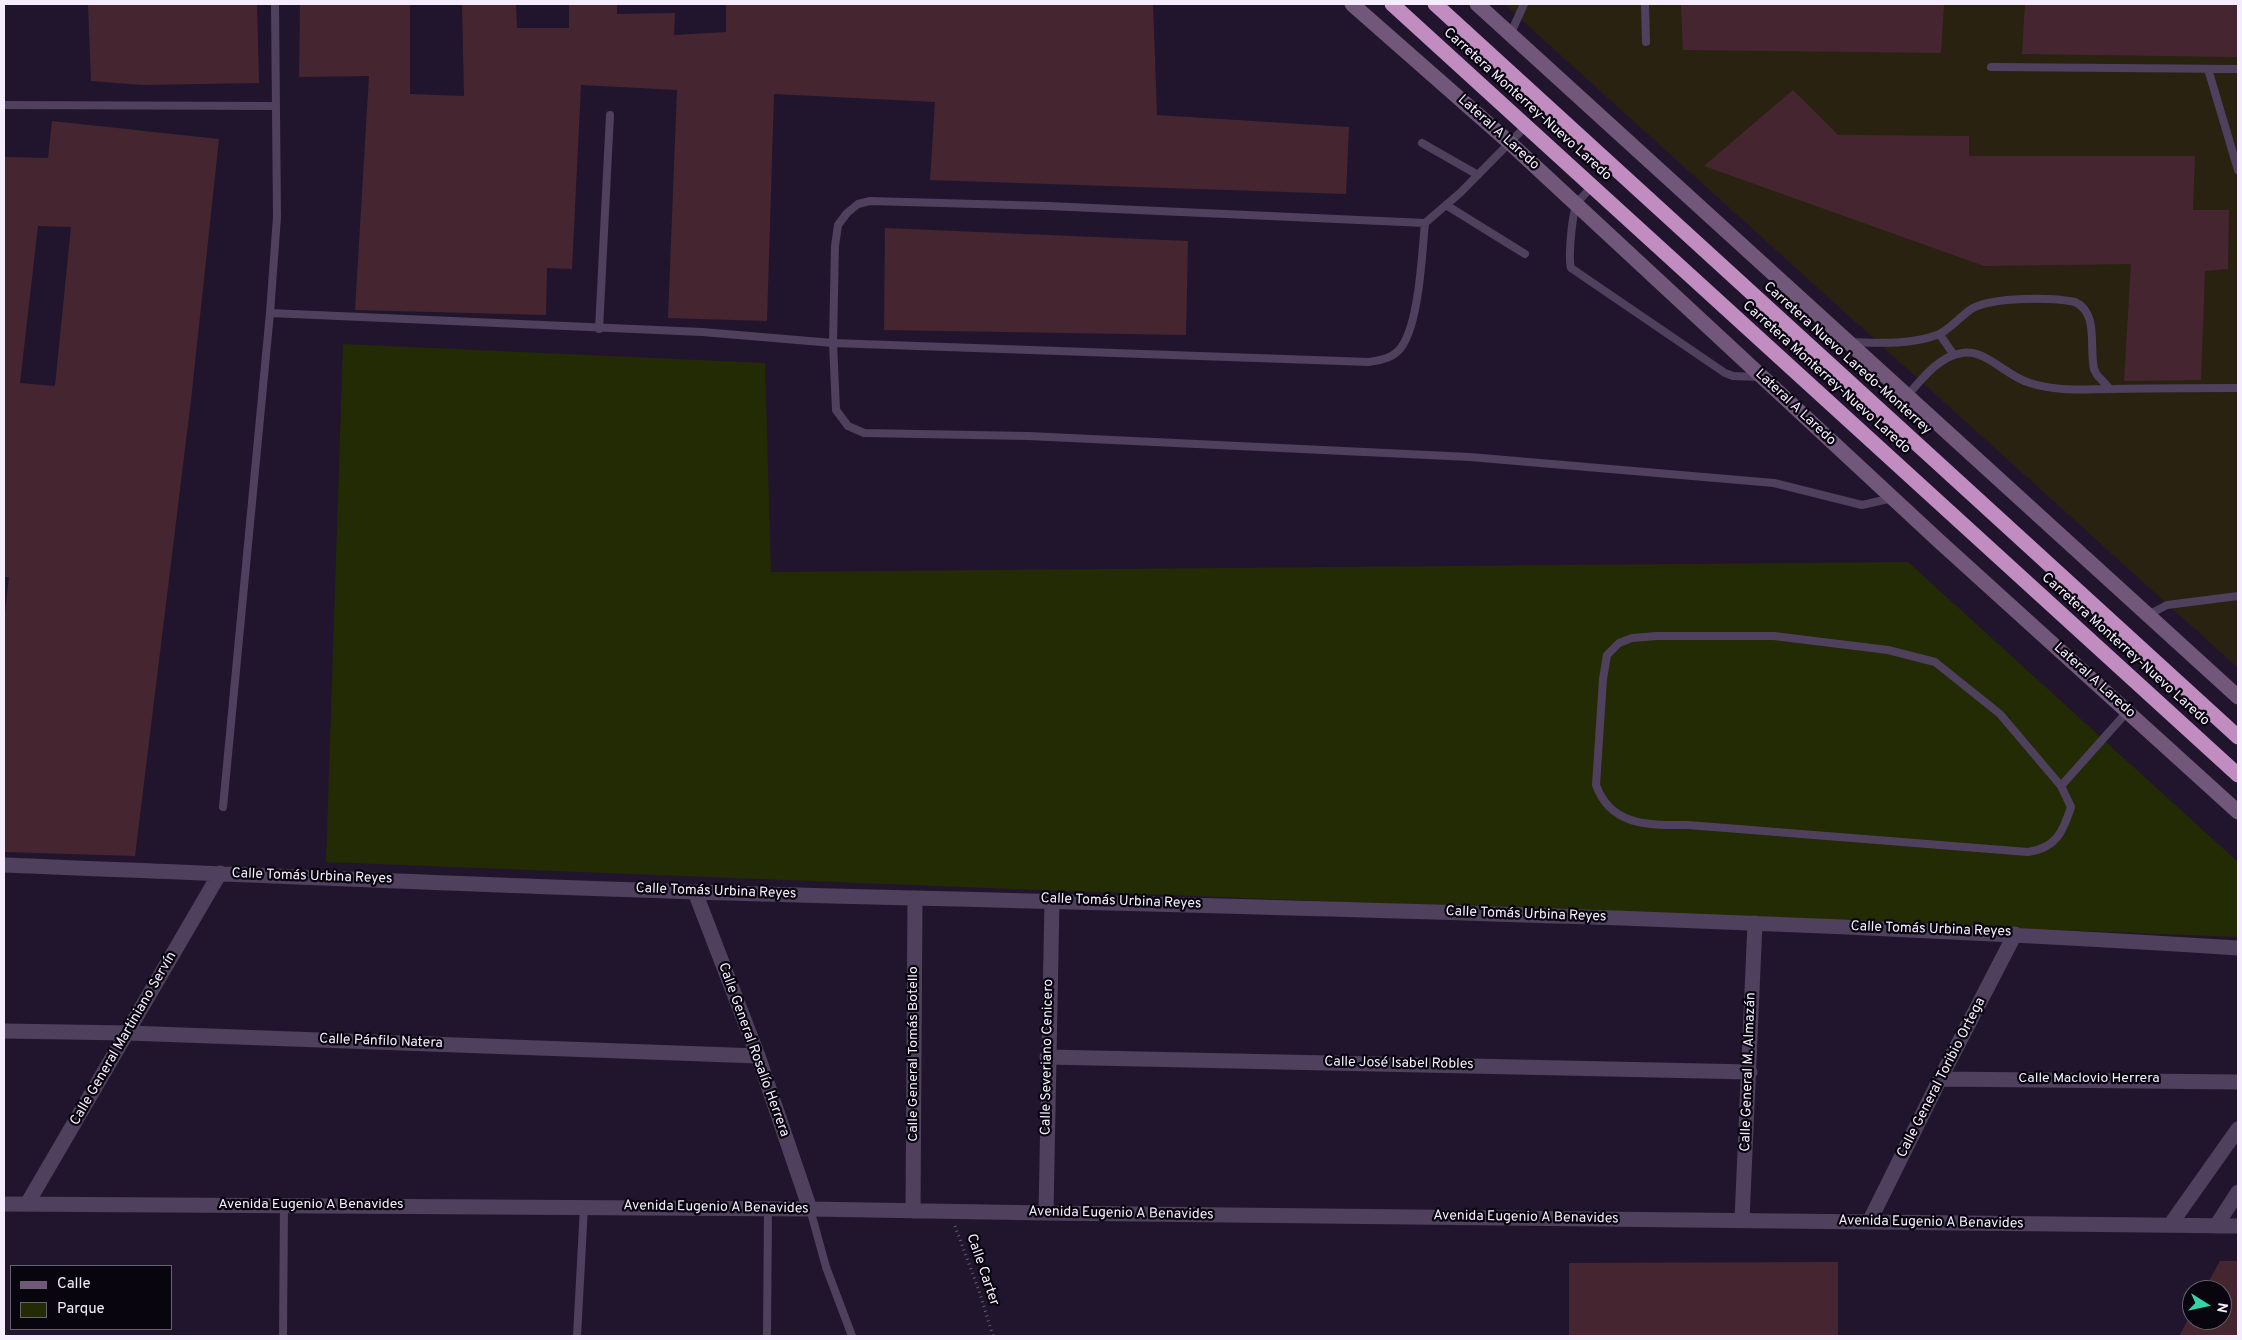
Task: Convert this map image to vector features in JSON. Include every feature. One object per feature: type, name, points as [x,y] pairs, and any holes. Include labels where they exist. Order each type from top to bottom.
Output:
[{"type":"highway","name":"Carretera Monterrey-Nuevo Laredo","points":[[1392,4],[2238,775]]},
{"type":"highway","name":"Carretera Nuevo Laredo-Monterrey","points":[[1435,4],[2238,737]]},
{"type":"street","name":"Lateral A Laredo","points":[[1352,4],[1510,143],[1893,498],[2238,812]]},
{"type":"street","points":[[1477,4],[2238,697]]},
{"type":"street","name":"Calle Tomás Urbina Reyes","points":[[4,865],[695,892],[1052,900],[1755,923],[2015,934],[2238,948]]},
{"type":"street","name":"Calle General Martiniano Servín","points":[[27,1204],[220,873]]},
{"type":"street","name":"Calle General Rosalío Herrera","points":[[695,892],[758,1056],[810,1209]]},
{"type":"street","name":"Calle General Tomás Botello","points":[[913,1211],[915,898]]},
{"type":"street","name":"Calle Severiano Cenicero","points":[[1046,1213],[1047,1057],[1052,900]]},
{"type":"street","name":"Calle General M. Almazán","points":[[1742,1220],[1750,1072],[1755,923]]},
{"type":"street","name":"Calle General Toribio Ortega","points":[[1870,1222],[1940,1079],[2015,934]]},
{"type":"street","name":"Calle Pánfilo Natera","points":[[4,1031],[128,1033],[758,1056]]},
{"type":"street","name":"Calle José Isabel Robles","points":[[1047,1057],[1750,1072]]},
{"type":"street","name":"Calle Maclovio Herrera","points":[[1940,1079],[2238,1082]]},
{"type":"street","points":[[2170,1225],[2238,1129]]},
{"type":"street","points":[[2216,1226],[2238,1192]]},
{"type":"street","name":"Avenida Eugenio A Benavides","points":[[4,1204],[768,1208],[1046,1213],[2238,1226]]},
{"type":"lane","points":[[223,807],[270,313],[276,217],[275,4]]},
{"type":"lane","points":[[1510,35],[1524,4]]},
{"type":"lane","points":[[1645,4],[1646,42]]},
{"type":"lane","points":[[1991,67],[2238,69]]},
{"type":"lane","points":[[2208,69],[2238,170]]},
{"type":"lane","points":[[4,106],[276,106]]},
{"type":"lane","points":[[599,329],[610,115]]},
{"type":"lane","points":[[1526,126],[1446,206],[1425,223],[1058,207],[870,201],[858,204],[847,213],[838,225],[835,246],[833,343],[836,410],[848,426],[864,433],[1028,436],[1470,457],[1774,483],[1862,505],[1893,498]]},
{"type":"lane","points":[[1422,144],[1478,175]]},
{"type":"lane","points":[[1592,186],[1576,205],[1570,243],[1569,261],[1571,268],[1726,373],[1733,376],[1762,376]]},
{"type":"lane","points":[[1446,206],[1525,254]]},
{"type":"lane","points":[[270,313],[599,329],[702,332],[833,343],[1370,362],[1387,359],[1399,350],[1408,337],[1415,311],[1425,223]]},
{"type":"lane","points":[[1849,342],[1897,342],[1940,335],[1966,313],[1990,302],[2008,300],[2075,302],[2082,305],[2090,319],[2094,369],[2097,375],[2110,388]]},
{"type":"lane","points":[[1940,335],[1954,355]]},
{"type":"lane","points":[[1907,396],[1930,371],[1954,355],[1970,352],[1979,354],[2009,374],[2036,385],[2080,391],[2110,388],[2238,388]]},
{"type":"lane","points":[[2148,615],[2167,605],[2238,596]]},
{"type":"lane","points":[[1657,636],[1774,636],[1888,650],[1935,662],[2000,714],[2061,786],[2071,806],[2058,838],[2043,850],[2028,852],[1688,825],[1655,826],[1628,820],[1608,808],[1600,797],[1596,785],[1602,679],[1607,655],[1619,643],[1632,638],[1657,636]]},
{"type":"lane","points":[[2061,786],[2127,712]]},
{"type":"lane","points":[[283,1336],[284,1205]]},
{"type":"lane","points":[[576,1336],[584,1207]]},
{"type":"lane","points":[[767,1336],[768,1208]]},
{"type":"lane","points":[[810,1209],[826,1267],[852,1336]]},
{"type":"path","name":"Calle Carter","points":[[949,1211],[979,1291],[992,1336]]},
{"type":"shaded area","points":[[1504,4],[2238,4],[2238,668]]},
{"type":"green space","points":[[343,344],[765,363],[771,572],[1908,562],[2238,862],[2238,937],[326,862]]},
{"type":"building","points":[[88,4],[257,4],[259,83],[142,85],[91,81]]},
{"type":"building","points":[[300,4],[410,4],[410,94],[464,96],[462,4],[516,4],[517,28],[569,28],[569,4],[617,4],[617,14],[675,13],[674,35],[726,32],[726,4],[1153,4],[1157,115],[1349,127],[1346,194],[930,180],[935,102],[774,94],[767,321],[668,318],[677,90],[581,85],[572,269],[547,268],[546,315],[355,310],[369,76],[299,77]]},
{"type":"building","points":[[1681,4],[1944,4],[1941,53],[1683,50]]},
{"type":"building","points":[[2025,4],[2238,4],[2238,57],[2022,54]]},
{"type":"building","points":[[1793,90],[1838,135],[1969,136],[1969,156],[2195,156],[2193,210],[2229,210],[2228,269],[2205,271],[2201,380],[2124,381],[2131,264],[1984,266],[1704,166]]},
{"type":"building","points":[[52,121],[219,139],[191,400],[135,856],[4,852],[4,621],[9,577],[4,577],[4,157],[48,158]],"holes":[[[38,226],[71,227],[55,386],[20,383]]]},
{"type":"building","points":[[885,228],[1188,241],[1186,335],[884,330]]},
{"type":"building","points":[[2220,1261],[2238,1261],[2238,1336],[2179,1336],[2182,1330],[2232,1330],[2232,1280],[2210,1280]]},
{"type":"building","points":[[1838,1262],[1838,1336],[1569,1336],[1569,1263]]}]
